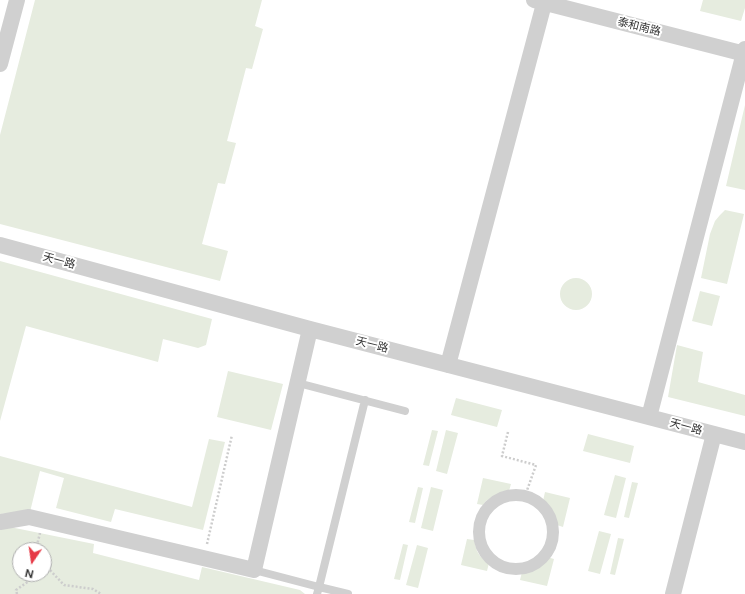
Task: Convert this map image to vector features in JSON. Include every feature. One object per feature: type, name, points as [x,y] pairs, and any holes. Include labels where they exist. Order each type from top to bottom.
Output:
[{"type":"street","points":[[0,64],[17,0]]},
{"type":"street","points":[[448,365],[541,1]]},
{"type":"street","name":"泰和南路","points":[[541,1],[745,52]]},
{"type":"street","points":[[650,418],[745,52]]},
{"type":"street","name":"天一路","points":[[0,244],[310,329],[745,442]]},
{"type":"street","points":[[0,522],[29,517],[254,570],[310,329]]},
{"type":"street","points":[[673,594],[714,434]]},
{"type":"street","points":[[514,495],[525,496],[536,501],[545,509],[553,530],[551,542],[546,552],[539,561],[534,564],[517,568],[506,567],[495,562],[481,545],[479,533],[480,522],[485,511],[493,503],[503,497],[514,495]]},
{"type":"lane","points":[[298,383],[405,411]]},
{"type":"lane","points":[[318,590],[365,400]]},
{"type":"lane","points":[[254,570],[318,590],[348,594]]},
{"type":"path","points":[[508,432],[502,456],[536,465],[525,496]]},
{"type":"path","points":[[203,558],[232,435]]},
{"type":"path","points":[[52,572],[64,585],[93,589],[101,594]]},
{"type":"path","points":[[18,594],[16,590],[28,582]]},
{"type":"shaded area","points":[[35,0],[262,0],[255,26],[263,29],[252,69],[246,68],[227,141],[236,143],[225,184],[218,183],[202,244],[228,251],[220,281],[0,224],[0,135]]},
{"type":"shaded area","points":[[703,0],[745,0],[745,8],[741,21],[700,11]]},
{"type":"shaded area","points":[[745,105],[745,190],[726,186]]},
{"type":"shaded area","points":[[725,210],[744,214],[727,284],[701,278],[710,234],[715,221]]},
{"type":"shaded area","points":[[0,261],[212,319],[206,345],[198,348],[163,339],[158,362],[26,326],[0,421]]},
{"type":"shaded area","points":[[573,278],[579,278],[589,285],[592,294],[591,300],[585,307],[579,310],[573,310],[563,303],[560,297],[560,291],[567,281]]},
{"type":"shaded area","points":[[700,291],[720,296],[712,326],[692,321]]},
{"type":"shaded area","points":[[677,345],[703,352],[698,382],[745,395],[745,416],[668,397]]},
{"type":"shaded area","points":[[228,371],[283,384],[271,430],[217,417]]},
{"type":"shaded area","points":[[456,398],[502,410],[497,427],[451,415]]},
{"type":"shaded area","points":[[432,430],[438,431],[429,466],[423,465]]},
{"type":"shaded area","points":[[446,430],[458,433],[447,474],[436,471]]},
{"type":"shaded area","points":[[588,434],[634,446],[630,463],[583,451]]},
{"type":"shaded area","points":[[209,439],[225,442],[203,530],[115,509],[111,522],[56,508],[64,478],[40,471],[30,512],[0,514],[0,456],[192,507]]},
{"type":"shaded area","points":[[615,475],[626,478],[616,518],[604,515]]},
{"type":"shaded area","points":[[483,478],[511,484],[509,491],[504,491],[492,497],[483,505],[477,504]]},
{"type":"shaded area","points":[[632,482],[638,483],[629,518],[624,517]]},
{"type":"shaded area","points":[[418,487],[423,488],[415,523],[409,522]]},
{"type":"shaded area","points":[[431,487],[443,490],[433,531],[421,528]]},
{"type":"shaded area","points":[[545,492],[570,498],[563,527],[557,525],[551,508],[543,501]]},
{"type":"shaded area","points":[[0,525],[94,544],[93,553],[199,580],[202,567],[300,590],[305,594],[0,594]]},
{"type":"shaded area","points":[[599,531],[611,534],[600,574],[588,571]]},
{"type":"shaded area","points":[[618,538],[624,539],[615,575],[610,574]]},
{"type":"shaded area","points":[[467,539],[474,540],[480,556],[489,563],[487,571],[461,565]]},
{"type":"shaded area","points":[[403,544],[408,545],[400,580],[394,579]]},
{"type":"shaded area","points":[[417,545],[428,548],[418,588],[406,585]]},
{"type":"shaded area","points":[[547,557],[554,559],[547,586],[520,580],[522,572],[541,566]]}]
